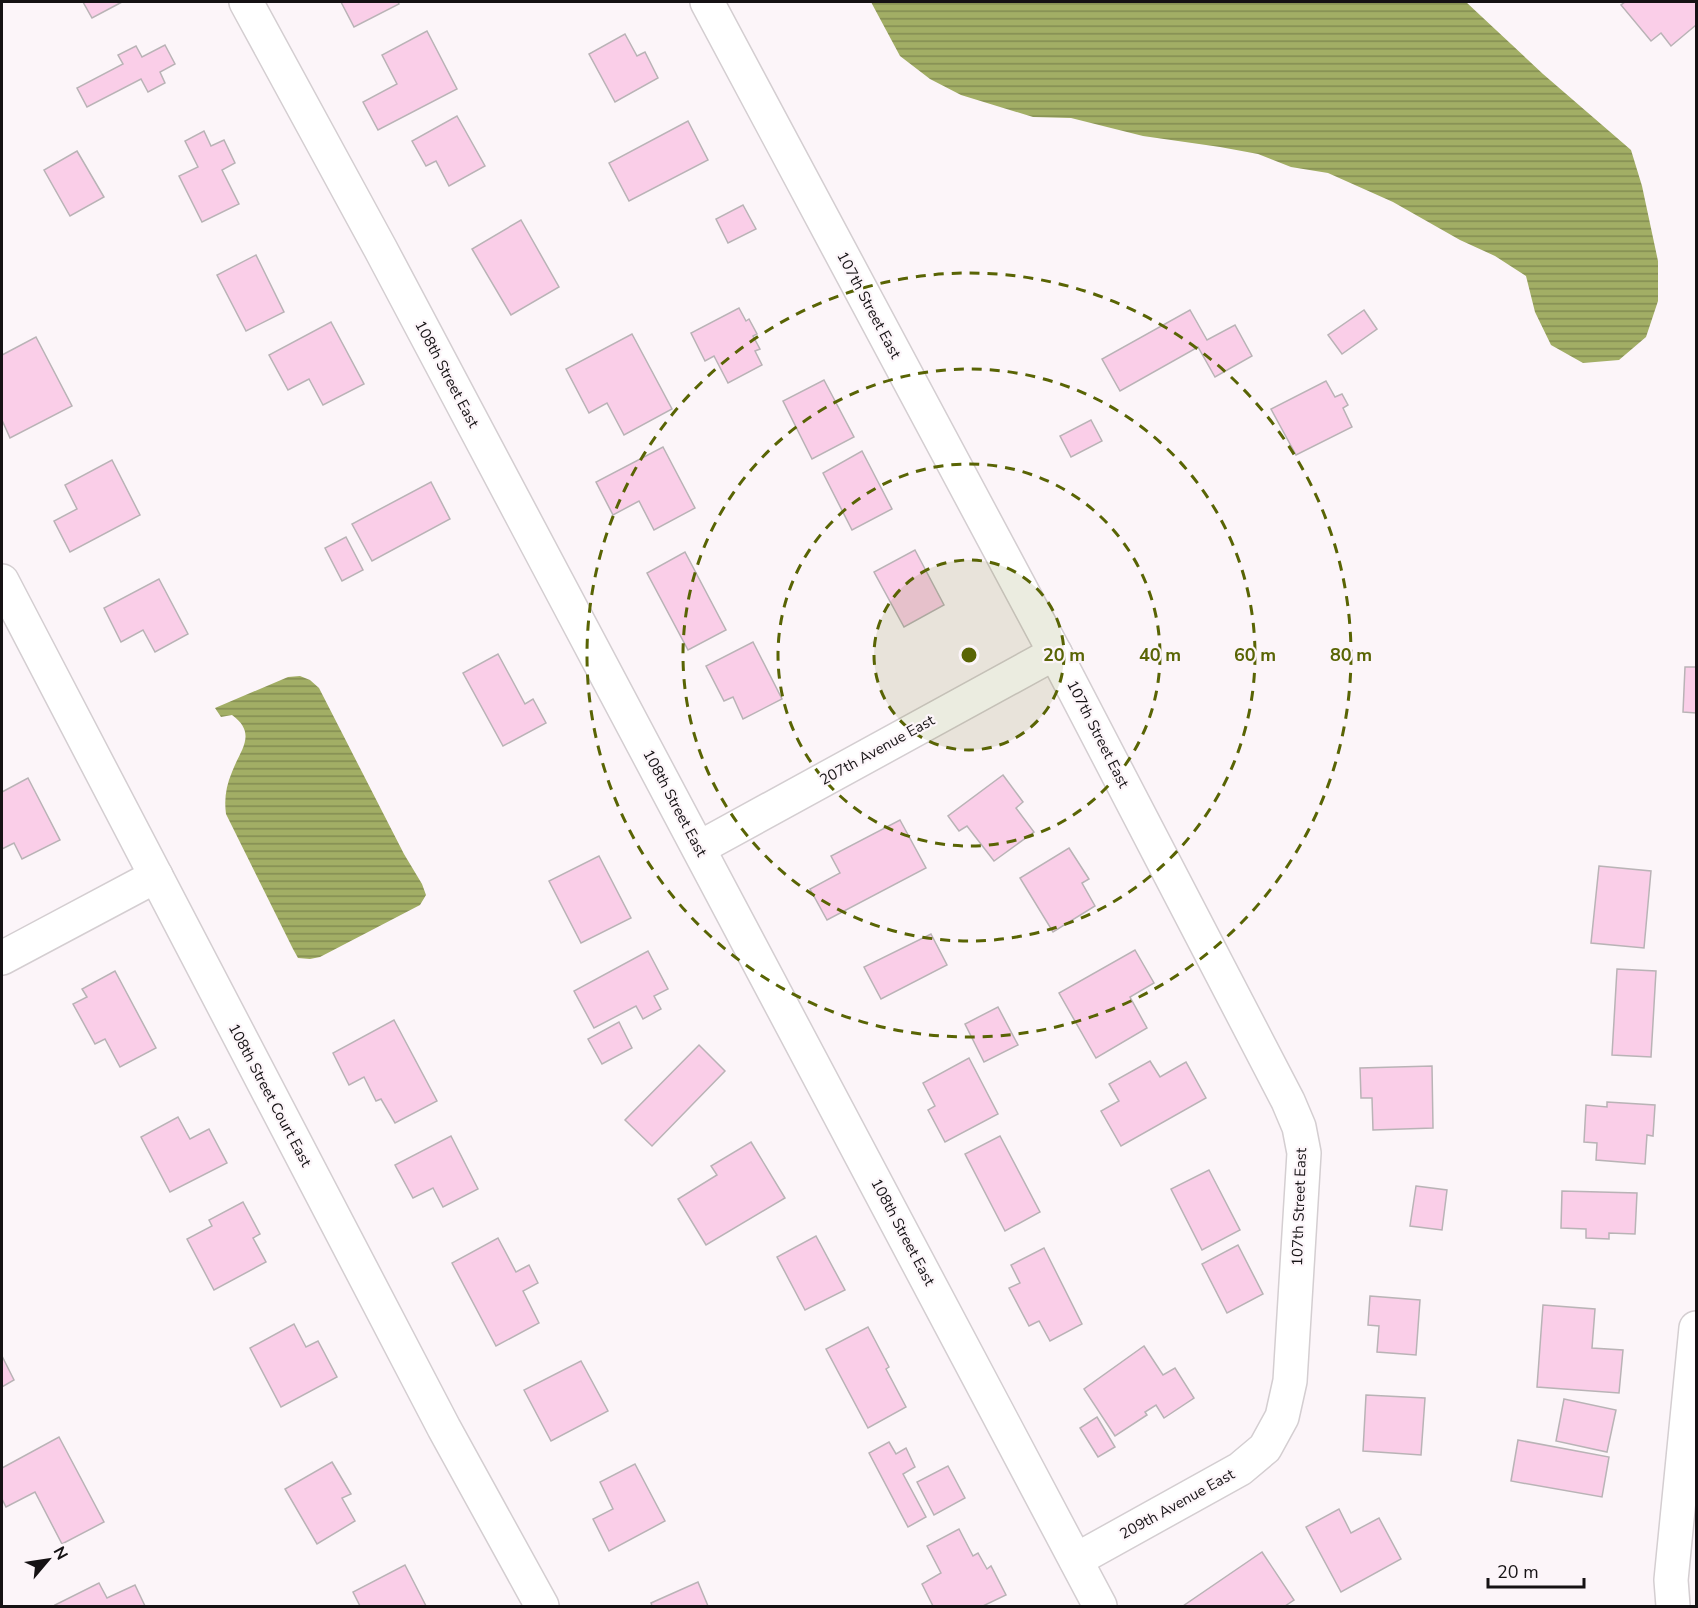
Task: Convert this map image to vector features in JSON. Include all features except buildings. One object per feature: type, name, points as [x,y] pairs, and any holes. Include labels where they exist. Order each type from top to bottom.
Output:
[{"type":"street","name":"108th Street East","points":[[246,2],[380,248],[1100,1606]]},
{"type":"street","name":"107th Street East","points":[[708,2],[1055,653],[1288,1101],[1299,1127],[1304,1154],[1290,1381],[1282,1417],[1269,1438]]},
{"type":"street","name":"108th Street Court East","points":[[2,581],[444,1428],[542,1606]]},
{"type":"street","name":"207th Avenue East","points":[[699,848],[1055,653]]},
{"type":"street","points":[[2,958],[156,876]]},
{"type":"street","points":[[1673,1606],[1671,1580],[1696,1328]]},
{"type":"street","name":"209th Avenue East","points":[[1076,1560],[1240,1469],[1265,1448],[1269,1438]]},
{"type":"shaded area","points":[[871,2],[1466,2],[1543,74],[1631,150],[1642,186],[1658,261],[1658,301],[1646,337],[1619,360],[1583,363],[1551,345],[1535,312],[1526,276],[1495,256],[1460,240],[1393,202],[1328,173],[1291,167],[1258,154],[1143,136],[1071,118],[1033,117],[961,95],[930,79],[900,56]]},
{"type":"shaded area","points":[[300,676],[310,680],[319,688],[426,895],[420,905],[320,957],[310,959],[298,958],[226,814],[227,787],[246,736],[240,722],[232,715],[221,717],[215,708],[288,677]]}]
